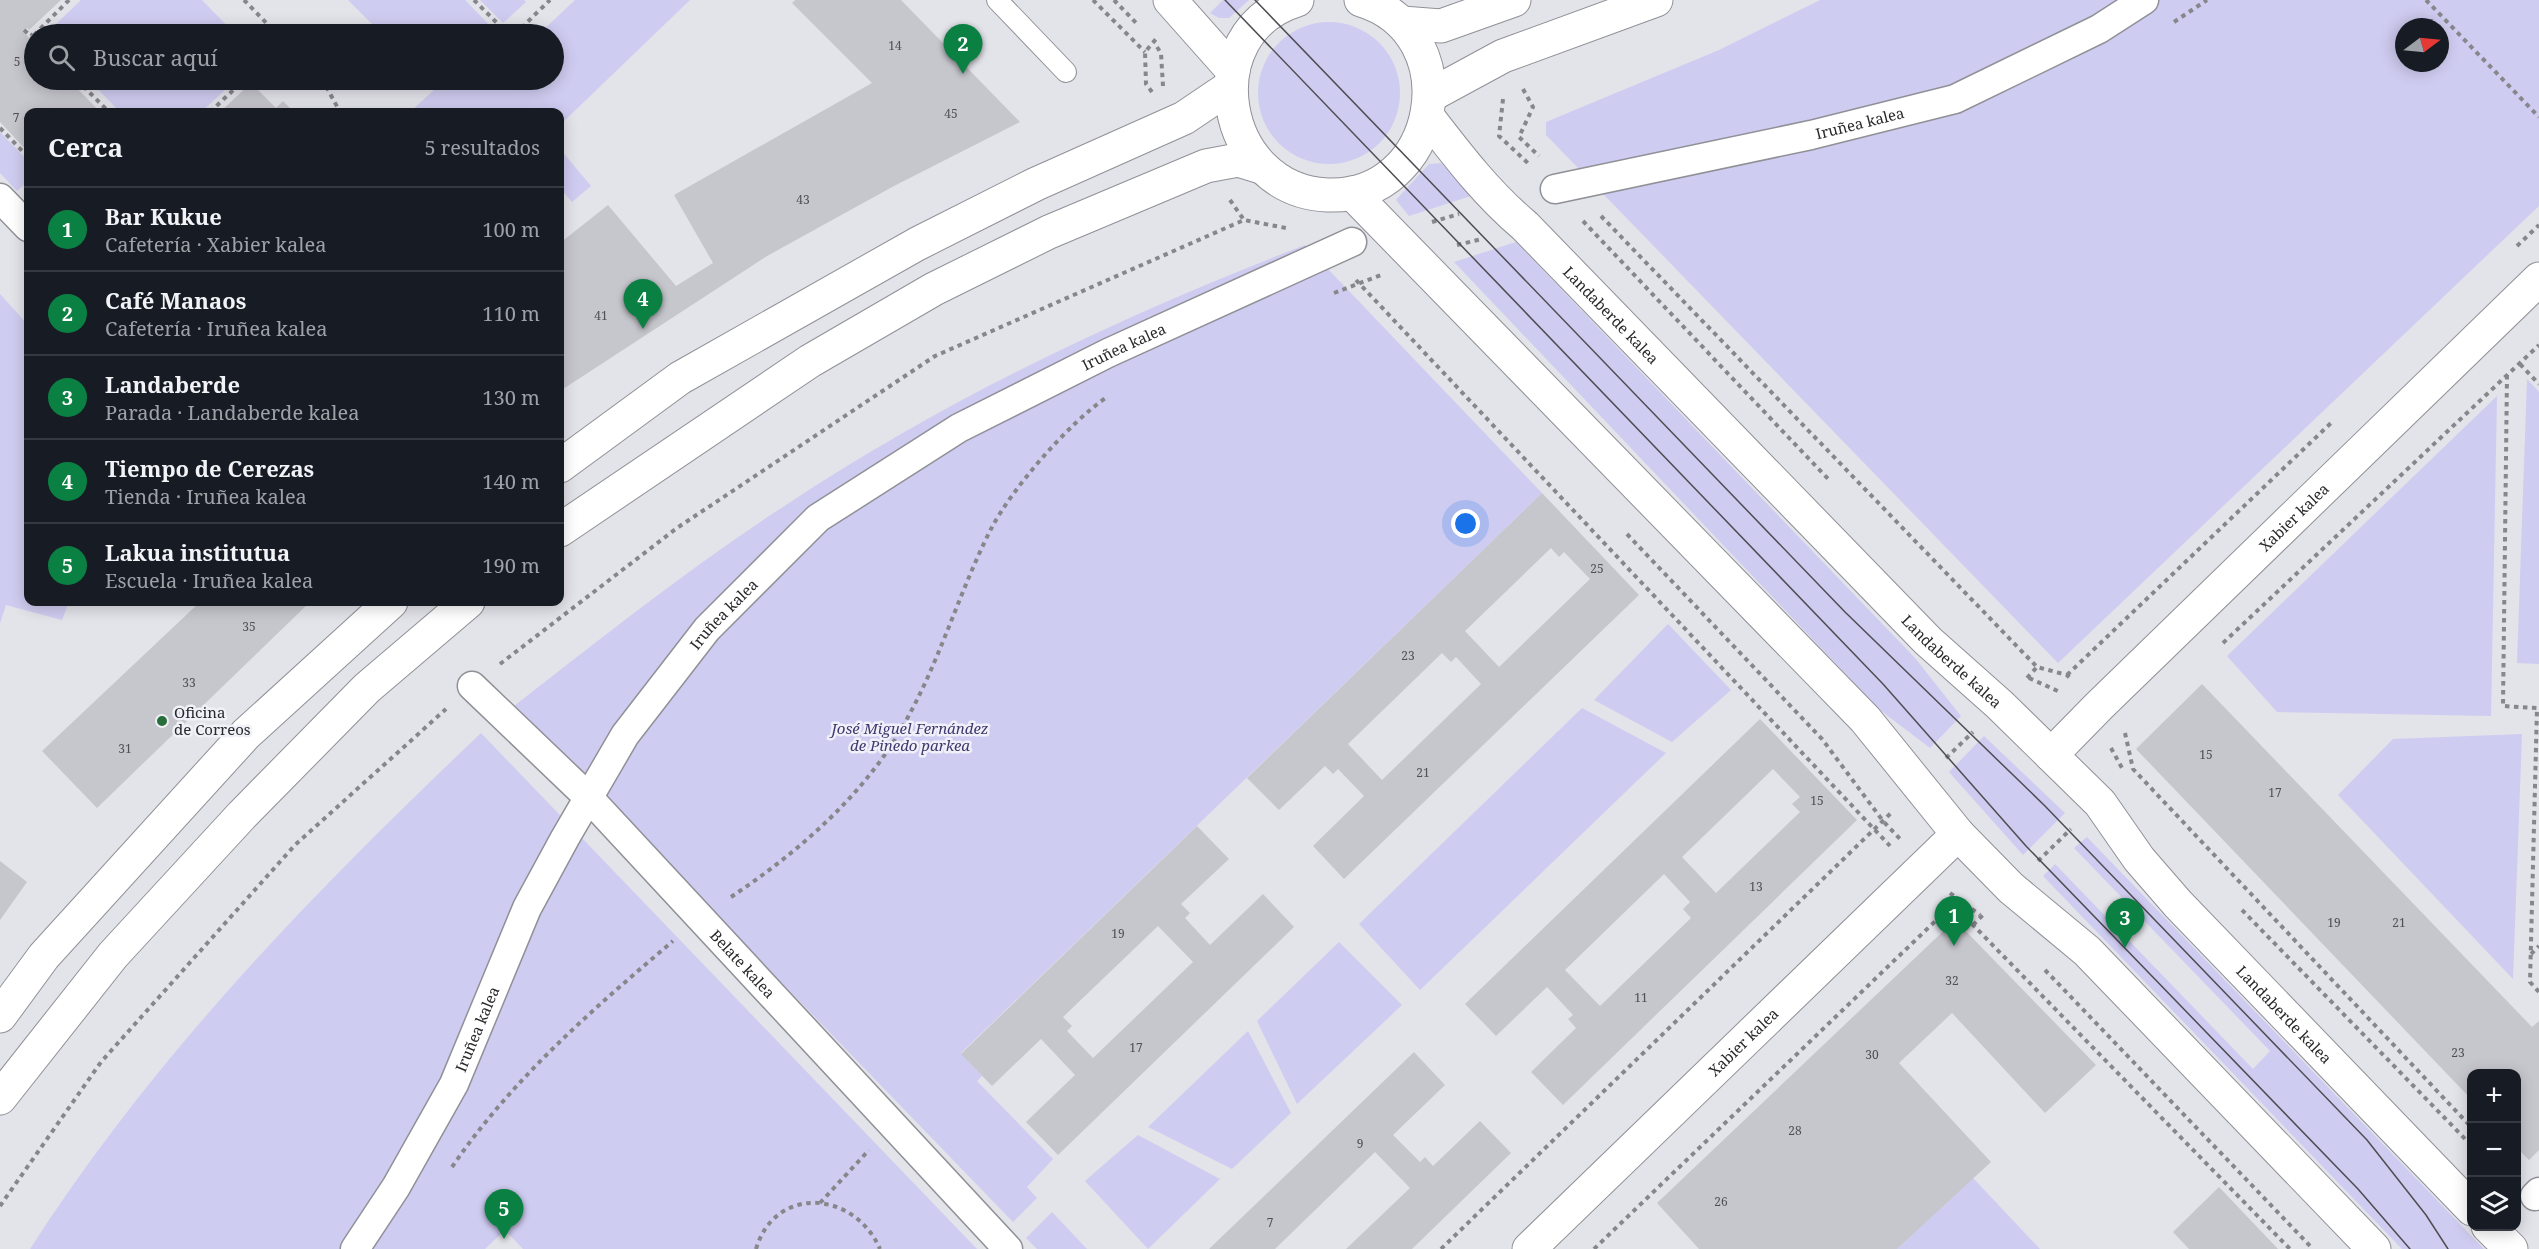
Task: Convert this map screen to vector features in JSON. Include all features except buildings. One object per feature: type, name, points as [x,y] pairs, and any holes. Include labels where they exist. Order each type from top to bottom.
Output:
[{"type":"street","points":[[1170,0],[1232,79]]},
{"type":"street","points":[[1297,0],[1269,15],[1254,30],[1241,49],[1232,79],[1232,116],[1243,143],[1261,167],[1281,182],[1303,191],[1328,195],[1352,193],[1374,186],[1392,174],[1409,158],[1430,106],[1424,57],[1402,23],[1375,4],[1361,0]]},
{"type":"street","points":[[1402,23],[1441,26],[1514,0]]},
{"type":"street","points":[[1430,106],[1481,68],[1503,56],[1656,0]]},
{"type":"street","name":"Iruñea kalea","points":[[1562,187],[1810,135],[1954,99],[2099,29],[2144,0]]},
{"type":"street","points":[[564,463],[680,378],[917,244],[1036,184],[1184,118],[1232,79]]},
{"type":"street","name":"Landaberde kalea","points":[[1430,106],[1461,161],[1499,204],[1525,226],[1928,641],[2000,705],[2100,803],[2139,859],[2178,904],[2467,1204]]},
{"type":"street","points":[[564,527],[810,361],[934,290],[1049,232],[1168,180],[1218,163],[1238,160],[1261,167]]},
{"type":"street","points":[[1352,193],[1389,232],[1420,260],[1864,719],[1958,834],[2011,888],[2087,951],[2374,1249]]},
{"type":"street","points":[[0,198],[24,222]]},
{"type":"street","name":"Iruñea kalea","points":[[355,1249],[396,1187],[454,1084],[527,908],[589,798],[626,735],[707,629],[818,518],[959,428],[1108,353],[1342,247]]},
{"type":"street","name":"Xabier kalea","points":[[2051,755],[2539,279]]},
{"type":"street","points":[[0,1016],[44,957],[246,734],[387,606]]},
{"type":"street","points":[[0,1098],[113,955],[242,815],[367,688],[463,606]]},
{"type":"street","name":"Belate kalea","points":[[471,686],[589,798],[1008,1249]]},
{"type":"street","name":"Xabier kalea","points":[[1529,1249],[1958,834]]},
{"type":"street","points":[[2492,1231],[2511,1249]]},
{"type":"lane","points":[[997,0],[1066,72]]},
{"type":"path","points":[[45,24],[69,0]]},
{"type":"path","points":[[244,0],[267,24]]},
{"type":"path","points":[[474,0],[498,24]]},
{"type":"path","points":[[525,24],[550,0]]},
{"type":"path","points":[[1093,0],[1145,52],[1146,84]]},
{"type":"path","points":[[1114,0],[1161,53],[1163,87],[1184,118]]},
{"type":"path","points":[[2168,25],[2207,0]]},
{"type":"path","points":[[2426,0],[2539,117]]},
{"type":"path","points":[[1481,68],[1505,89],[1499,136],[1562,187],[2037,667],[2067,675],[2093,712],[2125,775],[2133,769]]},
{"type":"path","points":[[87,90],[105,108]]},
{"type":"path","points":[[214,108],[233,90]]},
{"type":"path","points":[[328,90],[338,108]]},
{"type":"path","points":[[1533,107],[1519,136],[1562,187],[1831,482]]},
{"type":"path","points":[[0,128],[24,153]]},
{"type":"path","points":[[1389,232],[1499,204]]},
{"type":"path","points":[[0,1206],[101,1062],[296,845],[471,686],[677,528],[935,356],[1244,220],[1319,237],[1342,247],[1380,275],[1388,284]]},
{"type":"path","points":[[2513,249],[2539,225]]},
{"type":"path","points":[[1328,295],[1461,244],[1525,226]]},
{"type":"path","points":[[1342,247],[1359,283],[1875,829]]},
{"type":"path","points":[[2221,645],[2539,345]]},
{"type":"path","points":[[2520,364],[2539,384]]},
{"type":"path","points":[[2507,375],[2503,706],[2537,708],[2530,982],[2539,992]]},
{"type":"path","points":[[447,1173],[467,1145],[560,1040],[700,918],[766,874],[814,834],[871,771],[908,718],[947,634],[991,529],[1016,491],[1044,456],[1092,407],[1110,395]]},
{"type":"path","points":[[2067,675],[2333,421]]},
{"type":"path","points":[[1626,532],[1822,738],[1883,821],[1951,894],[1990,921]]},
{"type":"path","points":[[1441,1249],[1875,829],[2037,667]]},
{"type":"path","points":[[2020,671],[2064,694],[2126,735],[2133,769],[2467,1123]]},
{"type":"path","points":[[2126,735],[2135,727]]},
{"type":"path","points":[[2100,803],[1973,925],[2290,1249]]},
{"type":"path","points":[[1594,1249],[1951,906]]},
{"type":"path","points":[[2239,907],[2467,1141]]},
{"type":"path","points":[[2530,954],[2539,946]]},
{"type":"path","points":[[2037,961],[2313,1249]]},
{"type":"path","points":[[820,1203],[892,1125]]},
{"type":"path","points":[[756,1249],[766,1228],[782,1214],[800,1205],[820,1203],[840,1206],[858,1216],[873,1232],[880,1249]]},
{"type":"green space","points":[[81,0],[202,0],[225,24],[56,24]]},
{"type":"green space","points":[[348,0],[465,0],[488,24],[372,24]]},
{"type":"green space","points":[[480,0],[524,0],[526,2],[503,23]]},
{"type":"green space","points":[[575,0],[690,0],[564,121],[564,108],[414,108],[434,90],[564,90],[564,24],[550,24]]},
{"type":"green space","points":[[1223,0],[1249,0],[1229,18],[1219,18],[1210,13]]},
{"type":"green space","points":[[1820,0],[2539,0],[2539,206],[2058,663],[1546,135],[1546,122],[1719,50]]},
{"type":"green space","points":[[1329,22],[1356,27],[1379,43],[1395,66],[1400,93],[1395,120],[1379,143],[1356,159],[1329,164],[1302,159],[1279,143],[1263,120],[1258,93],[1263,66],[1279,43],[1302,27]]},
{"type":"green space","points":[[99,90],[225,90],[205,108],[116,108]]},
{"type":"green space","points":[[0,132],[24,157],[24,185],[17,191],[0,173]]},
{"type":"green space","points":[[564,154],[591,186],[572,202],[564,193]]},
{"type":"green space","points":[[1441,163],[1474,195],[1409,216],[1396,200],[1429,164]]},
{"type":"green space","points":[[1516,242],[1915,658],[1961,716],[1930,748],[1880,710],[1454,262]]},
{"type":"green space","name":"José Miguel Fernández de Pinedo parkea","points":[[1305,245],[1542,493],[961,1053],[982,1076],[977,1081],[1053,1159],[1027,1187],[1037,1198],[1013,1222],[514,706],[718,551],[850,464],[975,393],[1040,360],[1171,300]]},
{"type":"green space","points":[[0,294],[24,321],[24,606],[67,606],[62,620],[6,605],[0,623]]},
{"type":"green space","points":[[2527,379],[2539,392],[2539,664],[2517,663]]},
{"type":"green space","points":[[2497,396],[2491,716],[2277,712],[2227,656]]},
{"type":"green space","points":[[1668,624],[1731,690],[1672,742],[1594,700]]},
{"type":"green space","points":[[1582,708],[1666,753],[1420,990],[1359,924]]},
{"type":"green space","points":[[481,733],[977,1249],[523,1249],[505,1230],[485,1249],[30,1249],[130,1108],[184,1042],[298,915]]},
{"type":"green space","points":[[2522,734],[2513,979],[2338,795],[2393,739]]},
{"type":"green space","points":[[1984,736],[2065,813],[2023,855],[1949,772]]},
{"type":"green space","points":[[2087,837],[2484,1249],[2402,1249],[2043,876],[2055,864],[2253,1069],[2270,1051],[2074,848]]},
{"type":"green space","points":[[1339,942],[1402,1005],[1297,1104],[1257,1021]]},
{"type":"green space","points":[[1248,1031],[1291,1113],[1232,1169],[1148,1127]]},
{"type":"green space","points":[[1138,1135],[1220,1179],[1148,1249],[1085,1181]]},
{"type":"green space","points":[[1973,1178],[2040,1249],[1897,1249]]},
{"type":"green space","points":[[1052,1212],[1087,1249],[1037,1249],[1026,1238]]},
{"type":"tram line","points":[[1225,0],[1883,684],[2026,846],[2358,1189],[2410,1249]]},
{"type":"tram line","points":[[1255,0],[1845,612],[2045,806],[2367,1140],[2426,1215],[2448,1249]]},
{"type":"place","name":"Café Manaos","points":[[963,74]]},
{"type":"place","name":"Tiempo de Cerezas","points":[[643,329]]},
{"type":"place","name":"Oficina de Correos","points":[[162,721]]},
{"type":"place","name":"Bar Kukue","points":[[1954,946]]},
{"type":"place","name":"Landaberde","points":[[2125,948]]},
{"type":"place","name":"Lakua institutua","points":[[504,1239]]}]
